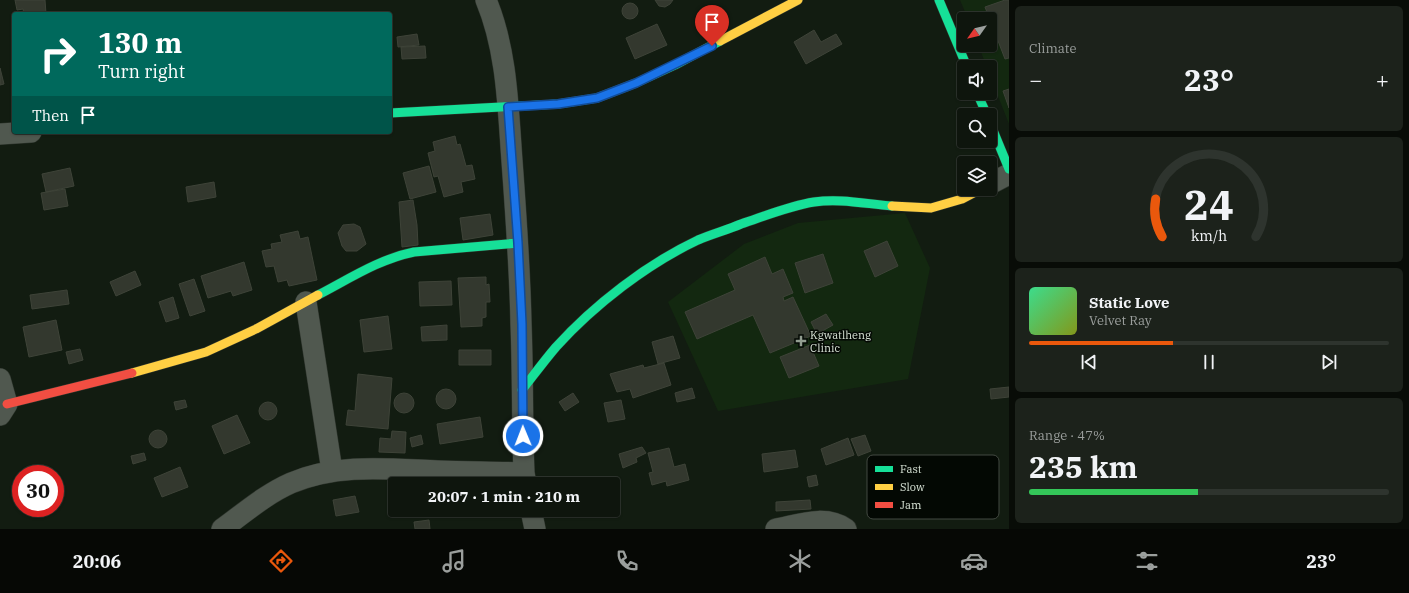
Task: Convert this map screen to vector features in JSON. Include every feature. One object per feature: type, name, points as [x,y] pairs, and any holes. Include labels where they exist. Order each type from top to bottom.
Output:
[{"type":"street","points":[[486,0],[491,11],[500,48],[508,107],[518,243],[522,324],[522,390],[525,477]]},
{"type":"street","points":[[392,113],[558,104],[597,98],[617,91],[675,65],[798,0]]},
{"type":"street","points":[[939,0],[964,60]]},
{"type":"street","points":[[0,134],[12,133]]},
{"type":"street","points":[[997,140],[1009,169]]},
{"type":"street","points":[[997,180],[1009,174]]},
{"type":"street","points":[[522,390],[556,347],[597,307],[648,268],[699,240],[777,211],[813,202],[842,200],[868,204],[931,208],[967,196]]},
{"type":"street","points":[[0,379],[3,409],[206,352],[256,330],[380,262],[398,254],[518,243]]},
{"type":"street","points":[[306,302],[332,472]]},
{"type":"street","points":[[222,529],[268,495],[291,483],[316,475],[346,469],[375,468],[510,477]]},
{"type":"street","points":[[532,517],[534,529]]},
{"type":"street","points":[[776,529],[812,522],[829,522],[840,525],[846,529]]},
{"type":"shaded area","points":[[960,0],[1009,0],[1009,124],[997,94],[997,60],[984,60],[981,52],[997,52],[997,12],[965,12]]},
{"type":"shaded area","name":"Kgwatlheng Clinic","points":[[905,213],[930,268],[908,379],[718,411],[668,302],[744,244],[798,223]]},
{"type":"building","points":[[15,0],[45,0],[46,12],[24,12],[23,9],[17,10]]},
{"type":"building","points":[[655,0],[673,0],[665,7],[659,6]]},
{"type":"building","points":[[1009,0],[1009,58],[1005,59],[997,38],[997,12],[987,12],[985,7]]},
{"type":"building","points":[[627,3],[633,3],[638,8],[636,17],[633,19],[627,19],[622,14],[622,8]]},
{"type":"building","points":[[657,24],[667,45],[635,59],[626,38]]},
{"type":"building","points":[[814,30],[821,42],[836,34],[842,44],[806,64],[794,42]]},
{"type":"building","points":[[417,34],[419,45],[398,47],[397,37]]},
{"type":"building","points":[[425,46],[426,58],[402,59],[401,47]]},
{"type":"building","points":[[0,68],[4,84],[0,85]]},
{"type":"building","points":[[1009,89],[1009,108],[1003,91]]},
{"type":"building","points":[[455,136],[457,145],[460,144],[466,166],[472,165],[475,179],[461,182],[463,192],[444,197],[438,176],[434,177],[428,153],[435,151],[433,142]]},
{"type":"building","points":[[429,166],[436,192],[410,199],[403,173]]},
{"type":"building","points":[[70,168],[74,186],[46,192],[42,174]]},
{"type":"building","points":[[214,182],[216,197],[188,202],[186,187]]},
{"type":"building","points":[[65,189],[68,206],[44,210],[41,193]]},
{"type":"building","points":[[413,200],[417,225],[418,245],[402,247],[399,202]]},
{"type":"building","points":[[490,214],[493,235],[463,240],[460,218]]},
{"type":"building","points":[[354,224],[360,227],[366,244],[357,251],[346,251],[342,246],[338,233],[343,225]]},
{"type":"building","points":[[298,231],[300,239],[308,237],[317,280],[289,286],[287,280],[278,282],[274,266],[266,267],[262,251],[272,249],[271,244],[282,242],[280,235]]},
{"type":"building","points":[[887,241],[898,266],[875,277],[864,251]]},
{"type":"building","points":[[823,254],[833,283],[805,293],[795,263]]},
{"type":"building","points":[[765,257],[772,274],[783,269],[793,293],[783,297],[784,301],[793,297],[811,336],[770,353],[753,315],[697,339],[685,312],[735,290],[728,274]]},
{"type":"building","points":[[244,262],[252,290],[233,296],[231,291],[208,298],[201,276]]},
{"type":"building","points":[[135,271],[141,285],[116,296],[110,282]]},
{"type":"building","points":[[486,277],[486,285],[489,284],[490,302],[486,302],[486,317],[482,318],[482,326],[461,327],[458,278]]},
{"type":"building","points":[[194,279],[205,311],[190,316],[179,284]]},
{"type":"building","points":[[451,281],[452,305],[420,306],[419,282]]},
{"type":"building","points":[[67,290],[69,304],[32,309],[30,295]]},
{"type":"building","points":[[173,297],[179,318],[166,322],[159,302]]},
{"type":"building","points":[[826,314],[833,325],[817,334],[811,322]]},
{"type":"building","points":[[388,316],[392,349],[364,352],[360,320]]},
{"type":"building","points":[[56,320],[62,350],[29,357],[23,327]]},
{"type":"building","points":[[447,325],[447,340],[422,341],[421,327]]},
{"type":"building","points":[[673,336],[680,358],[658,364],[652,342]]},
{"type":"building","points":[[810,345],[819,366],[789,378],[780,357]]},
{"type":"building","points":[[80,349],[83,360],[69,364],[66,352]]},
{"type":"building","points":[[459,350],[491,350],[491,365],[459,365]]},
{"type":"building","points":[[664,363],[671,385],[633,398],[630,389],[617,392],[610,374],[643,365],[644,368]]},
{"type":"building","points":[[358,374],[392,378],[388,429],[346,425],[348,410],[355,411]]},
{"type":"building","points":[[1009,387],[1009,397],[991,399],[990,389]]},
{"type":"building","points":[[692,388],[695,398],[677,402],[675,393]]},
{"type":"building","points":[[446,389],[453,392],[456,399],[453,406],[446,409],[439,406],[436,399],[439,392]]},
{"type":"building","points":[[404,393],[411,396],[414,403],[411,410],[404,413],[397,410],[394,403],[397,396]]},
{"type":"building","points":[[573,393],[579,402],[565,411],[559,402]]},
{"type":"building","points":[[185,400],[187,407],[176,410],[174,402]]},
{"type":"building","points":[[621,400],[625,419],[608,422],[604,403]]},
{"type":"building","points":[[268,402],[274,405],[277,411],[274,417],[268,420],[262,417],[259,411],[262,405]]},
{"type":"building","points":[[237,415],[250,443],[224,454],[212,426]]},
{"type":"building","points":[[480,417],[483,437],[440,444],[437,424]]},
{"type":"building","points":[[158,430],[164,433],[167,439],[164,445],[158,448],[152,445],[149,439],[152,433]]},
{"type":"building","points":[[392,431],[406,432],[405,453],[379,452],[380,438],[391,439]]},
{"type":"building","points":[[421,435],[423,444],[412,447],[410,438]]},
{"type":"building","points":[[865,435],[871,451],[858,456],[851,439]]},
{"type":"building","points":[[848,438],[854,455],[826,465],[821,449]]},
{"type":"building","points":[[642,447],[646,453],[636,458],[637,462],[623,468],[619,454]]},
{"type":"building","points":[[669,448],[674,467],[685,464],[689,480],[667,486],[666,481],[652,485],[649,473],[653,472],[648,453]]},
{"type":"building","points":[[795,450],[798,467],[764,472],[762,454]]},
{"type":"building","points":[[144,453],[146,460],[133,464],[131,456]]},
{"type":"building","points":[[180,467],[188,487],[162,497],[154,478]]},
{"type":"building","points":[[816,475],[818,485],[809,487],[807,477]]},
{"type":"building","points":[[355,496],[359,512],[336,516],[333,500]]},
{"type":"building","points":[[810,500],[811,509],[776,511],[776,502]]},
{"type":"building","points":[[429,520],[430,529],[415,529],[414,522]]},
{"type":"traffic: fast","points":[[939,0],[964,60]]},
{"type":"traffic: fast","points":[[392,113],[558,104],[597,98],[636,83],[675,65],[720,41]]},
{"type":"traffic: fast","points":[[980,100],[984,108]]},
{"type":"traffic: fast","points":[[997,140],[1009,169]]},
{"type":"traffic: fast","points":[[522,390],[556,347],[604,301],[641,273],[698,240],[795,206],[814,202],[843,201],[892,206]]},
{"type":"traffic: fast","points":[[318,295],[376,264],[401,255],[414,252],[518,243]]},
{"type":"traffic: slow","points":[[720,41],[798,0]]},
{"type":"traffic: slow","points":[[892,206],[931,208],[968,196]]},
{"type":"traffic: slow","points":[[132,373],[206,352],[256,329],[318,295]]},
{"type":"traffic: jam","points":[[7,404],[132,373]]},
{"type":"place","name":"Kgwatlheng Clinic","points":[[801,341]]},
{"type":"route","points":[[523,436],[522,324],[518,243],[508,107],[558,104],[597,98],[636,83],[712,46]]}]
